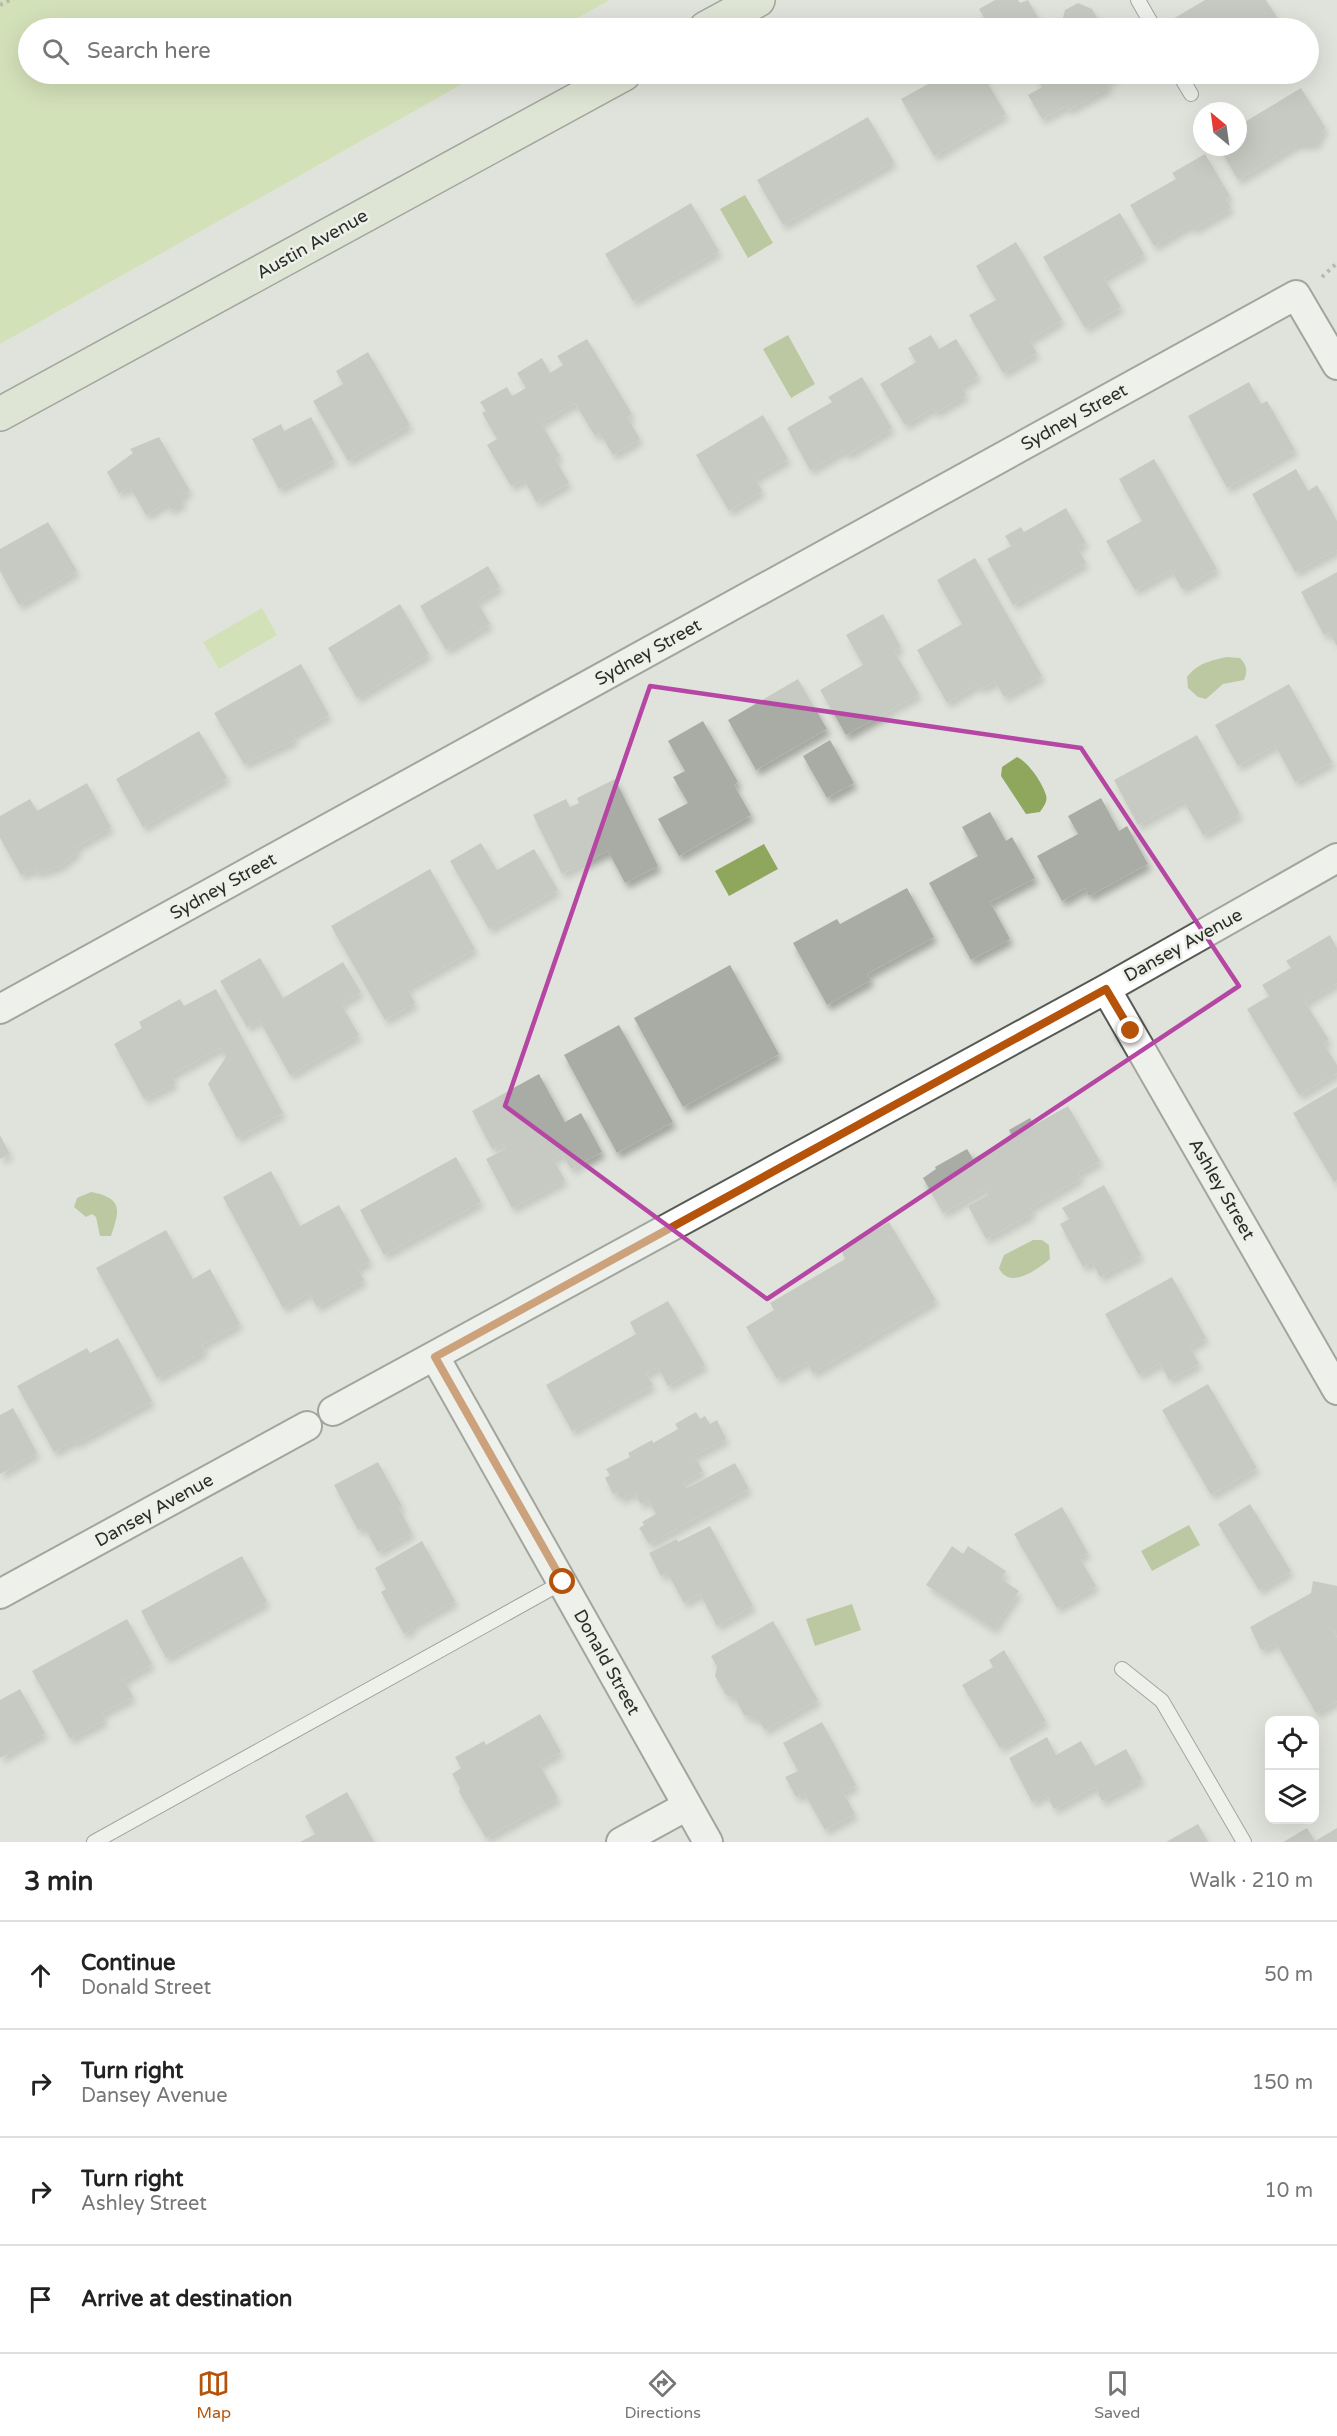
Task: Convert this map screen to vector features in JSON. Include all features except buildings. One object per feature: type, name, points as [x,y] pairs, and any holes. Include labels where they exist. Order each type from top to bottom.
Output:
[{"type":"main road","points":[[725,18],[758,0]]},
{"type":"main road","name":"Austin Avenue","points":[[0,414],[606,84]]},
{"type":"street","name":"Sydney Street","points":[[0,1009],[1296,295],[1337,365]]},
{"type":"street","name":"Dansey Avenue","points":[[333,1411],[1106,989],[1337,858]]},
{"type":"street","name":"Ashley Street","points":[[1106,989],[1337,1390]]},
{"type":"street","name":"Donald Street","points":[[435,1357],[708,1842]]},
{"type":"street","name":"Dansey Avenue","points":[[0,1594],[307,1426]]},
{"type":"street","points":[[621,1842],[687,1806]]},
{"type":"lane","points":[[1138,0],[1148,18]]},
{"type":"lane","points":[[1185,84],[1191,94]]},
{"type":"lane","points":[[94,1842],[563,1582]]},
{"type":"lane","points":[[1122,1669],[1162,1701],[1244,1842]]},
{"type":"path","points":[[0,5],[10,0]]},
{"type":"highlighted area","points":[[650,686],[1081,748],[1239,986],[767,1299],[505,1106]]},
{"type":"shaded area","points":[[0,0],[610,0],[577,18],[18,18],[18,84],[462,84],[0,344]]},
{"type":"shaded area","points":[[745,195],[773,243],[748,258],[720,209]]},
{"type":"shaded area","points":[[788,335],[815,384],[791,398],[763,349]]},
{"type":"shaded area","points":[[262,608],[277,635],[219,669],[203,642]]},
{"type":"shaded area","points":[[1226,657],[1240,658],[1246,668],[1244,680],[1223,684],[1206,699],[1198,697],[1188,688],[1187,677],[1195,669],[1210,661]]},
{"type":"shaded area","points":[[1017,757],[1030,768],[1044,790],[1046,800],[1040,812],[1026,814],[1001,776],[1002,767]]},
{"type":"shaded area","points":[[764,844],[778,869],[729,896],[715,871]]},
{"type":"shaded area","points":[[91,1192],[109,1198],[116,1206],[116,1219],[111,1236],[100,1236],[96,1217],[92,1214],[86,1217],[74,1207],[77,1198]]},
{"type":"shaded area","points":[[1033,1240],[1042,1240],[1049,1245],[1050,1259],[1023,1276],[1016,1278],[1004,1274],[999,1268],[1004,1255]]},
{"type":"shaded area","points":[[1189,1525],[1200,1545],[1152,1571],[1141,1551]]},
{"type":"shaded area","points":[[852,1604],[861,1630],[815,1646],[806,1619]]},
{"type":"route","points":[[563,1582],[435,1357],[1106,989],[1131,1031]]}]
